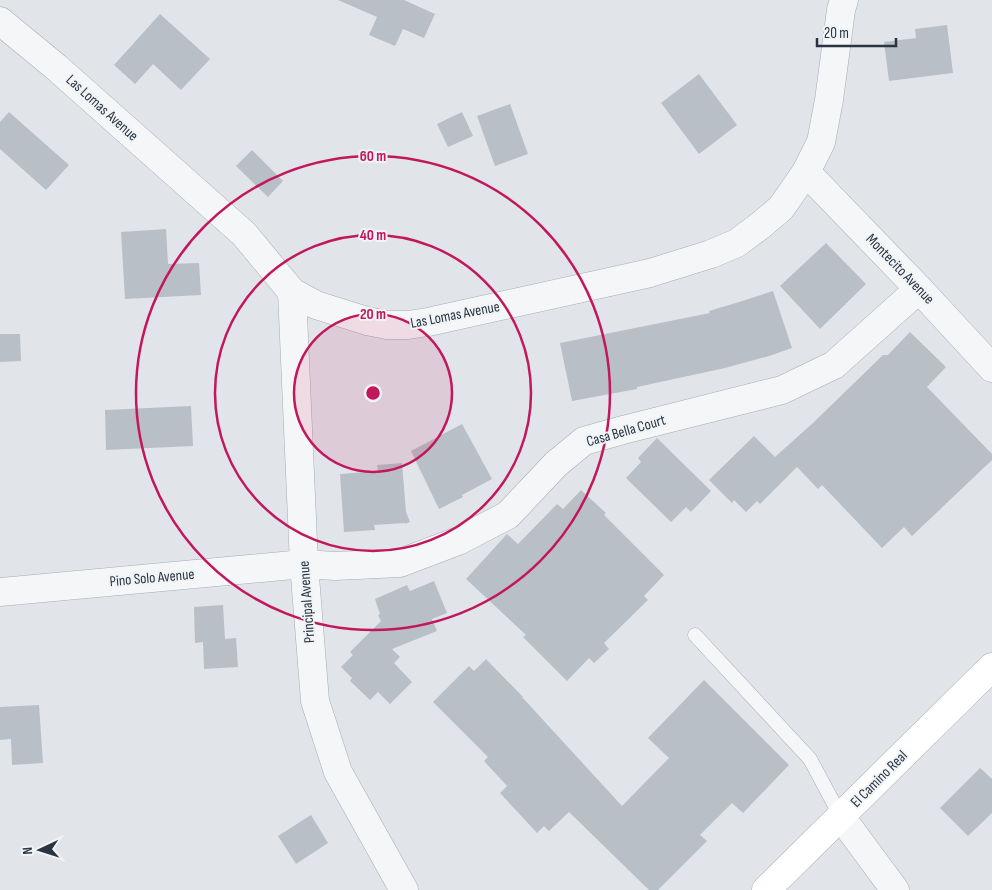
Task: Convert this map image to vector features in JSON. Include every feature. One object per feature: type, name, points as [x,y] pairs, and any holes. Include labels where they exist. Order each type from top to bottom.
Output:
[{"type":"main road","name":"El Camino Real","points":[[766,890],[992,667]]},
{"type":"street","name":"Las Lomas Avenue","points":[[0,21],[56,67],[244,234],[292,292],[316,305],[367,321],[387,324],[408,324],[428,322],[650,274],[712,254],[737,243],[761,226],[781,208],[806,172],[821,142],[844,0]]},
{"type":"street","name":"Montecito Avenue","points":[[806,172],[992,368]]},
{"type":"street","name":"Casa Bella Court","points":[[304,564],[335,566],[400,563],[458,541],[508,514],[556,464],[584,441],[782,390],[834,365],[919,289]]},
{"type":"street","name":"Principal Avenue","points":[[292,292],[304,564],[315,701],[338,772],[404,890]]},
{"type":"street","name":"Pino Solo Avenue","points":[[0,592],[304,564]]},
{"type":"street","points":[[841,817],[894,890]]},
{"type":"lane","points":[[695,635],[810,759],[841,817]]},
{"type":"building","points":[[338,0],[404,0],[435,14],[424,38],[403,29],[395,46],[369,35],[377,17]]},
{"type":"building","points":[[160,14],[210,59],[181,90],[153,64],[135,84],[114,65]]},
{"type":"building","points":[[947,25],[953,73],[889,81],[884,42],[916,38],[915,29]]},
{"type":"building","points":[[699,74],[737,125],[699,154],[661,103]]},
{"type":"building","points":[[510,104],[528,154],[495,166],[477,116]]},
{"type":"building","points":[[9,112],[69,165],[46,190],[0,149],[0,122]]},
{"type":"building","points":[[462,112],[473,136],[448,147],[437,124]]},
{"type":"building","points":[[252,150],[283,181],[268,197],[236,166]]},
{"type":"building","points":[[166,229],[168,264],[199,263],[201,295],[125,299],[121,232]]},
{"type":"building","points":[[826,243],[866,284],[820,329],[780,286]]},
{"type":"building","points":[[773,291],[792,348],[725,368],[637,387],[637,389],[572,401],[560,343],[710,313],[709,311]]},
{"type":"building","points":[[910,332],[946,367],[927,387],[992,454],[992,460],[912,536],[904,527],[882,548],[822,485],[818,489],[797,467],[760,504],[757,501],[746,512],[734,500],[732,503],[709,480],[754,436],[775,457],[883,355],[888,355]]},
{"type":"building","points":[[0,334],[20,334],[21,361],[0,362]]},
{"type":"building","points":[[191,406],[193,446],[106,450],[105,410]]},
{"type":"building","points":[[462,424],[492,479],[439,509],[411,451]]},
{"type":"building","points":[[657,438],[711,491],[691,512],[686,507],[671,522],[626,478],[641,462],[638,458]]},
{"type":"building","points":[[402,463],[406,512],[410,522],[407,524],[374,525],[375,530],[344,532],[340,474],[378,471],[377,465]]},
{"type":"building","points":[[581,490],[606,513],[604,515],[664,575],[644,596],[648,600],[604,643],[609,649],[594,663],[589,658],[567,681],[523,637],[526,635],[466,579],[507,534],[518,544],[557,504],[563,509]]},
{"type":"building","points":[[434,581],[447,613],[432,619],[437,631],[392,649],[400,657],[394,663],[412,682],[390,704],[378,692],[370,700],[350,681],[352,678],[341,667],[353,655],[350,652],[381,621],[375,599],[407,585],[410,591]]},
{"type":"building","points":[[223,605],[225,639],[236,638],[238,667],[204,669],[203,642],[195,643],[194,607]]},
{"type":"building","points":[[486,659],[622,806],[669,758],[648,738],[704,680],[789,765],[743,813],[732,803],[700,835],[707,841],[658,890],[649,890],[569,812],[549,831],[544,826],[537,833],[500,793],[507,786],[484,761],[488,757],[433,702],[469,666],[474,671]]},
{"type":"building","points":[[39,705],[43,763],[12,765],[11,739],[0,740],[0,707]]},
{"type":"building","points":[[980,768],[992,779],[992,813],[968,836],[940,808]]},
{"type":"building","points":[[311,815],[328,843],[296,864],[278,836]]}]
